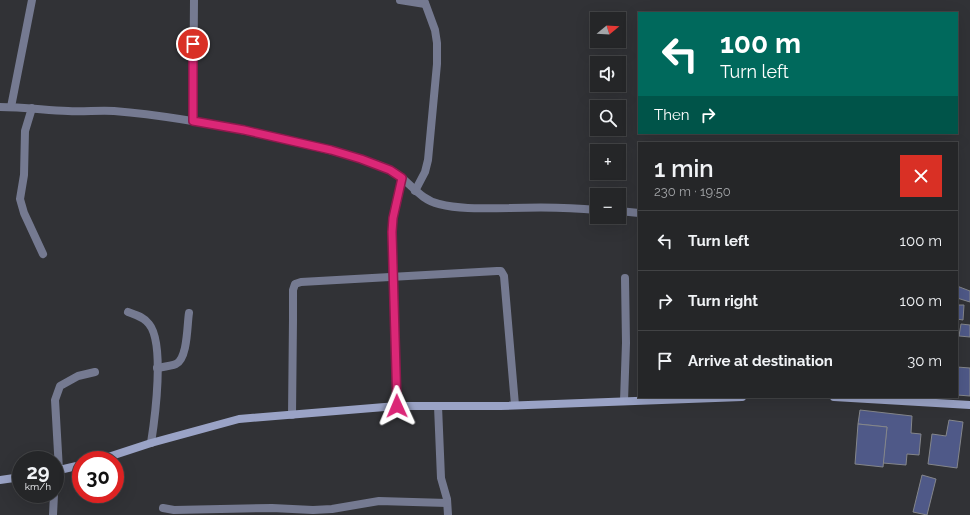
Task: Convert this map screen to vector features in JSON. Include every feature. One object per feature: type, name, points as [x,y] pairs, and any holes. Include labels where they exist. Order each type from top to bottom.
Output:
[{"type":"street","points":[[11,107],[32,0]]},
{"type":"street","points":[[193,121],[194,0]]},
{"type":"street","points":[[400,0],[425,2],[437,43],[437,64],[428,160],[425,172],[415,191]]},
{"type":"street","points":[[0,107],[68,111],[113,111],[193,121],[244,130],[331,150],[361,159],[390,170],[402,178],[415,191],[430,202],[459,208],[590,209]]},
{"type":"street","points":[[32,108],[25,131],[24,175],[20,199],[24,213],[43,254]]},
{"type":"street","points":[[397,406],[396,349],[392,278],[393,218],[402,178]]},
{"type":"street","points":[[626,212],[638,213]]},
{"type":"street","points":[[292,415],[293,290],[295,284],[301,282],[497,271],[501,271],[503,273],[515,405]]},
{"type":"street","points":[[624,278],[626,343],[624,400]]},
{"type":"street","points":[[128,312],[139,316],[149,324],[153,331],[155,340],[158,360],[155,416],[151,443]]},
{"type":"street","points":[[157,368],[177,363],[183,357],[188,313]]},
{"type":"street","points":[[56,451],[55,400],[60,386],[78,376],[95,372]]},
{"type":"street","points":[[124,452],[239,419],[397,406],[515,405],[703,398]]},
{"type":"street","points":[[851,398],[970,405]]},
{"type":"street","points":[[438,406],[441,478],[447,503],[448,515]]},
{"type":"street","points":[[0,480],[12,479]]},
{"type":"street","points":[[163,508],[174,510],[272,508],[332,510],[379,501],[447,503]]},
{"type":"street","points":[[53,515],[54,503]]},
{"type":"building","points":[[958,286],[970,291],[970,302],[958,298]]},
{"type":"building","points":[[958,305],[964,305],[963,320],[958,319]]},
{"type":"building","points":[[961,324],[970,325],[970,337],[959,336]]},
{"type":"building","points":[[958,367],[970,368],[970,396],[958,395]]},
{"type":"building","points":[[860,410],[912,416],[911,433],[921,434],[919,455],[907,454],[906,465],[883,463],[887,427],[858,424]]},
{"type":"building","points":[[949,420],[963,422],[957,468],[928,464],[932,434],[946,436]]},
{"type":"building","points":[[858,424],[887,427],[883,467],[855,464]]},
{"type":"building","points":[[922,475],[936,479],[927,515],[913,512]]},
{"type":"route","points":[[193,44],[193,121],[244,130],[331,150],[390,170],[402,178],[393,218],[392,232],[392,278],[396,349],[397,406]]}]
